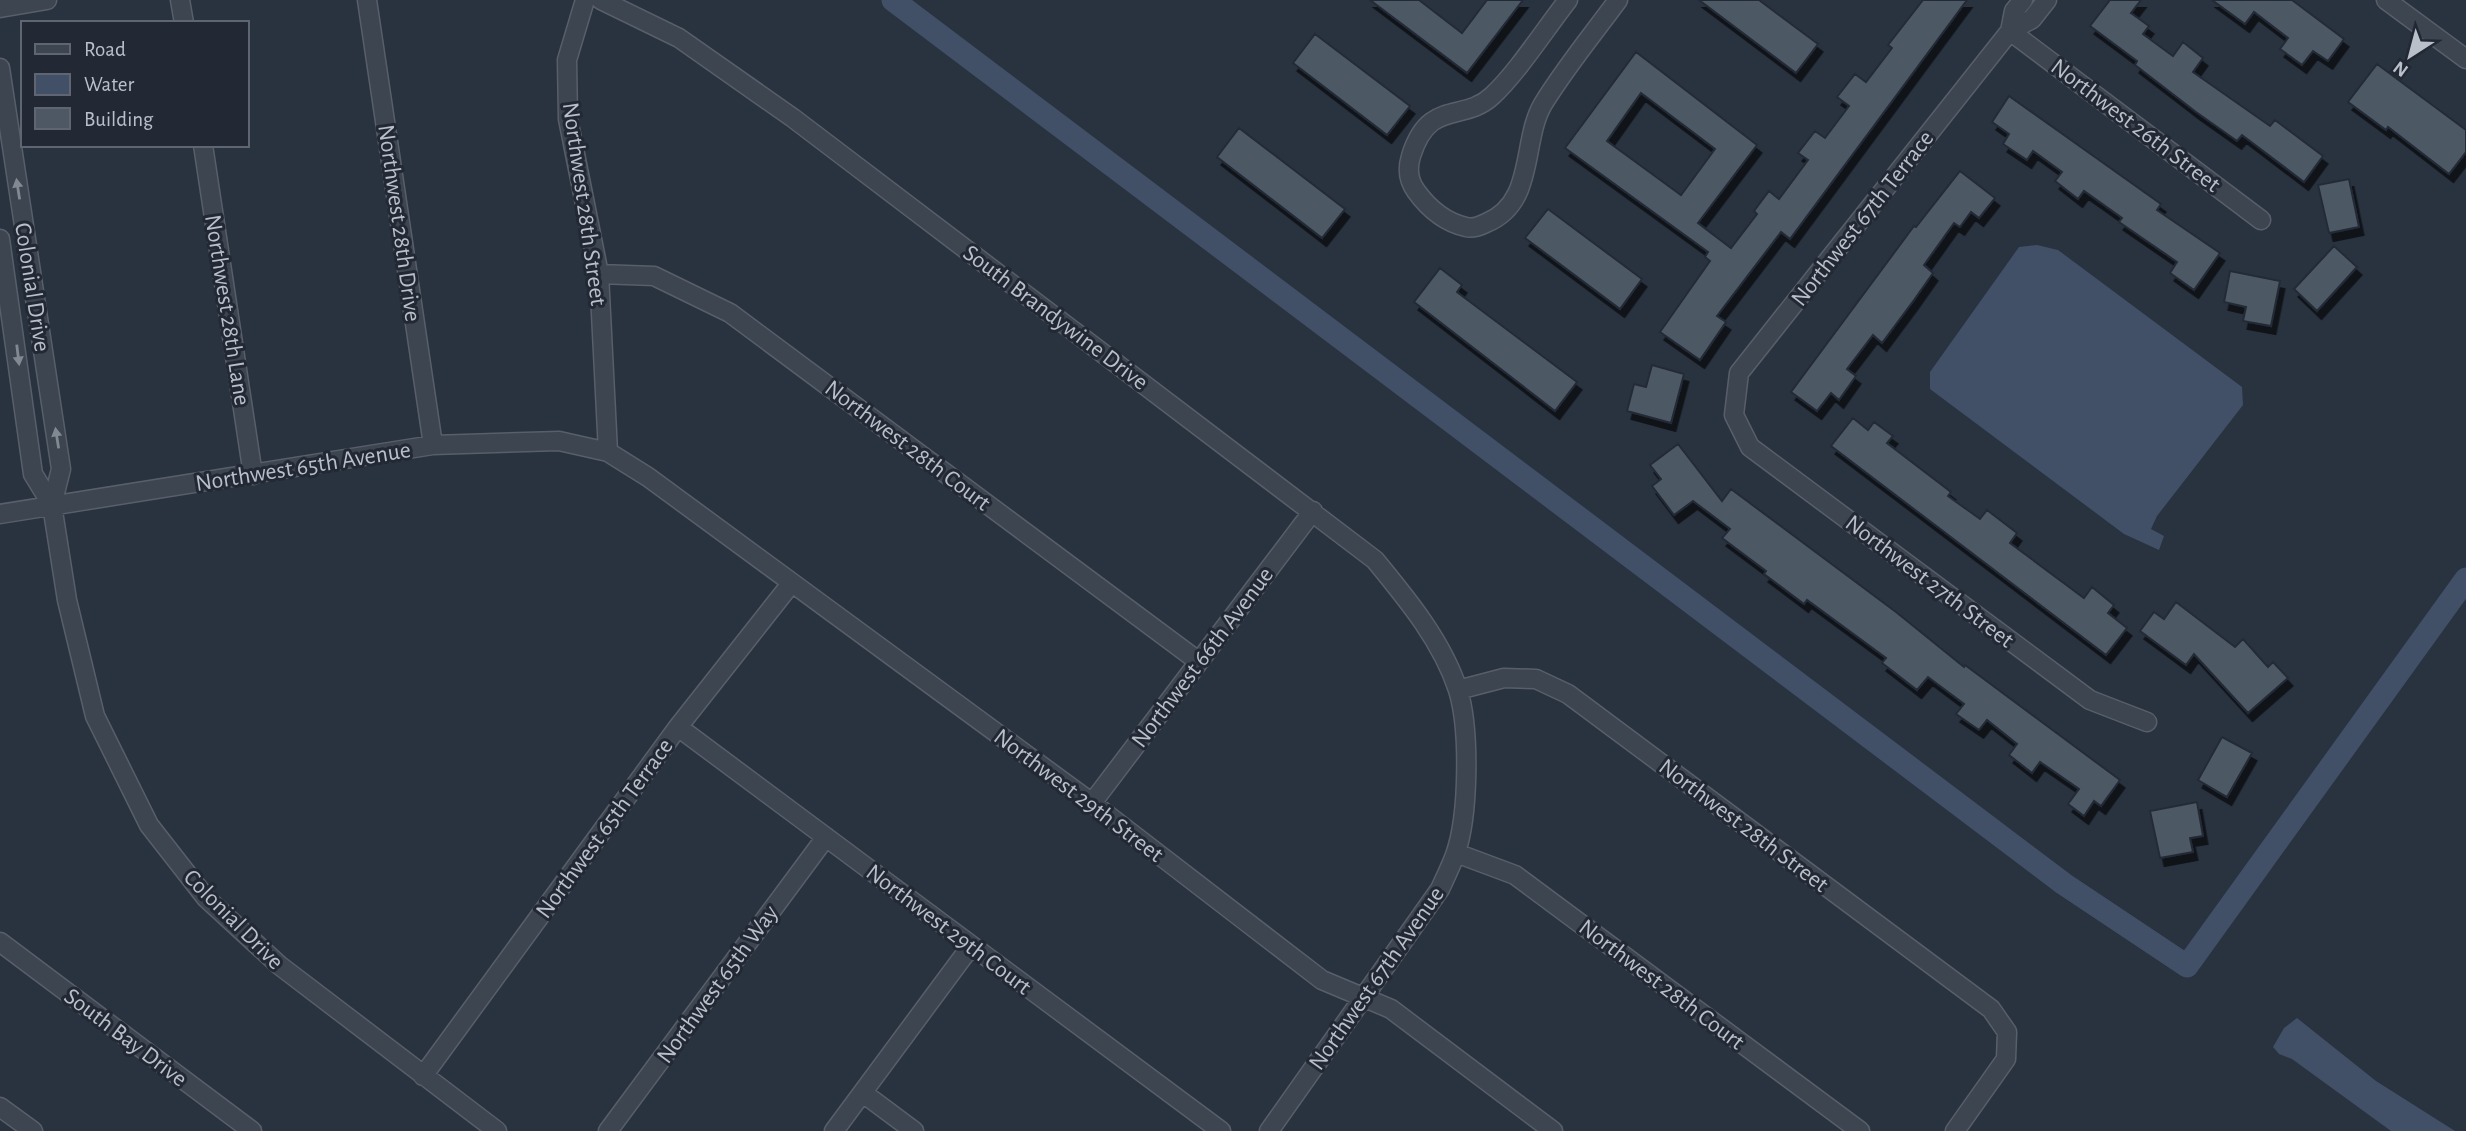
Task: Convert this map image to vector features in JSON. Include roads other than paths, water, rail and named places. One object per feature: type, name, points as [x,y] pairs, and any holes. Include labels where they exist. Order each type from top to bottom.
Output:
[{"type":"street","points":[[0,8],[47,0]]},
{"type":"street","points":[[180,0],[184,21]]},
{"type":"street","name":"Northwest 28th Drive","points":[[367,0],[433,445]]},
{"type":"street","name":"Northwest 28th Street","points":[[584,0],[567,60],[568,119],[599,274],[608,452]]},
{"type":"street","name":"South Brandywine Drive","points":[[601,0],[679,38],[793,118],[1375,560],[1422,619],[1458,690]]},
{"type":"street","points":[[1567,0],[1491,97],[1472,107],[1439,116],[1415,145],[1408,167],[1410,184],[1432,210],[1447,221],[1469,228],[1478,226],[1492,221],[1509,206],[1521,187],[1529,163],[1530,130],[1543,104],[1618,0]]},
{"type":"street","name":"Northwest 67th Terrace","points":[[2010,31],[2014,11],[2022,0]]},
{"type":"street","name":"Northwest 67th Terrace","points":[[1734,415],[1740,373],[2010,31],[2032,19],[2047,0]]},
{"type":"street","points":[[2386,0],[2466,59]]},
{"type":"street","name":"Northwest 26th Street","points":[[2010,31],[2262,220]]},
{"type":"street","name":"Colonial Drive","points":[[0,68],[4,122],[38,316],[61,469],[52,505],[66,600],[95,716],[149,825],[206,898],[270,957],[497,1131]]},
{"type":"street","name":"Northwest 28th Lane","points":[[203,147],[253,475]]},
{"type":"street","name":"Colonial Drive","points":[[0,239],[6,319],[33,474],[52,505]]},
{"type":"street","name":"Northwest 28th Court","points":[[599,274],[654,276],[730,313],[1198,661]]},
{"type":"street","points":[[6,319],[38,316]]},
{"type":"street","name":"Northwest 27th Street","points":[[1734,415],[1750,447],[2079,692],[2090,700],[2147,722]]},
{"type":"street","name":"Northwest 65th Avenue","points":[[0,513],[433,445],[559,441],[608,452]]},
{"type":"street","name":"Northwest 29th Street","points":[[608,452],[648,477],[790,584],[1092,803],[1322,980],[1391,1009],[1553,1131]]},
{"type":"street","name":"Northwest 66th Avenue","points":[[1092,803],[1313,511]]},
{"type":"street","name":"Northwest 65th Terrace","points":[[423,1076],[678,727],[790,584]]},
{"type":"street","name":"Northwest 28th Street","points":[[1458,690],[1504,678],[1536,679],[1568,694],[1991,1009],[2007,1031],[2006,1059],[1955,1131]]},
{"type":"street","name":"Northwest 67th Avenue","points":[[1269,1131],[1440,889],[1456,853],[1464,799],[1466,740],[1458,690]]},
{"type":"street","name":"Northwest 29th Court","points":[[678,727],[1220,1131]]},
{"type":"street","name":"Northwest 65th Way","points":[[608,1131],[826,837]]},
{"type":"street","name":"Northwest 28th Court","points":[[1456,853],[1515,875],[1860,1131]]},
{"type":"street","name":"South Bay Drive","points":[[0,942],[252,1131]]},
{"type":"street","points":[[834,1131],[971,946]]},
{"type":"street","points":[[863,1093],[914,1131]]},
{"type":"street","points":[[0,1107],[33,1131]]},
{"type":"water","points":[[2037,245],[2058,250],[2242,387],[2243,405],[2157,516],[2151,529],[2164,536],[2159,550],[2124,534],[1930,389],[1930,372],[2019,247]]},
{"type":"water","points":[[2297,1018],[2376,1081],[2455,1131],[2391,1131],[2292,1059],[2279,1054],[2273,1047],[2284,1028]]},
{"type":"waterway","points":[[893,0],[2064,884],[2187,966],[2466,579]]}]
